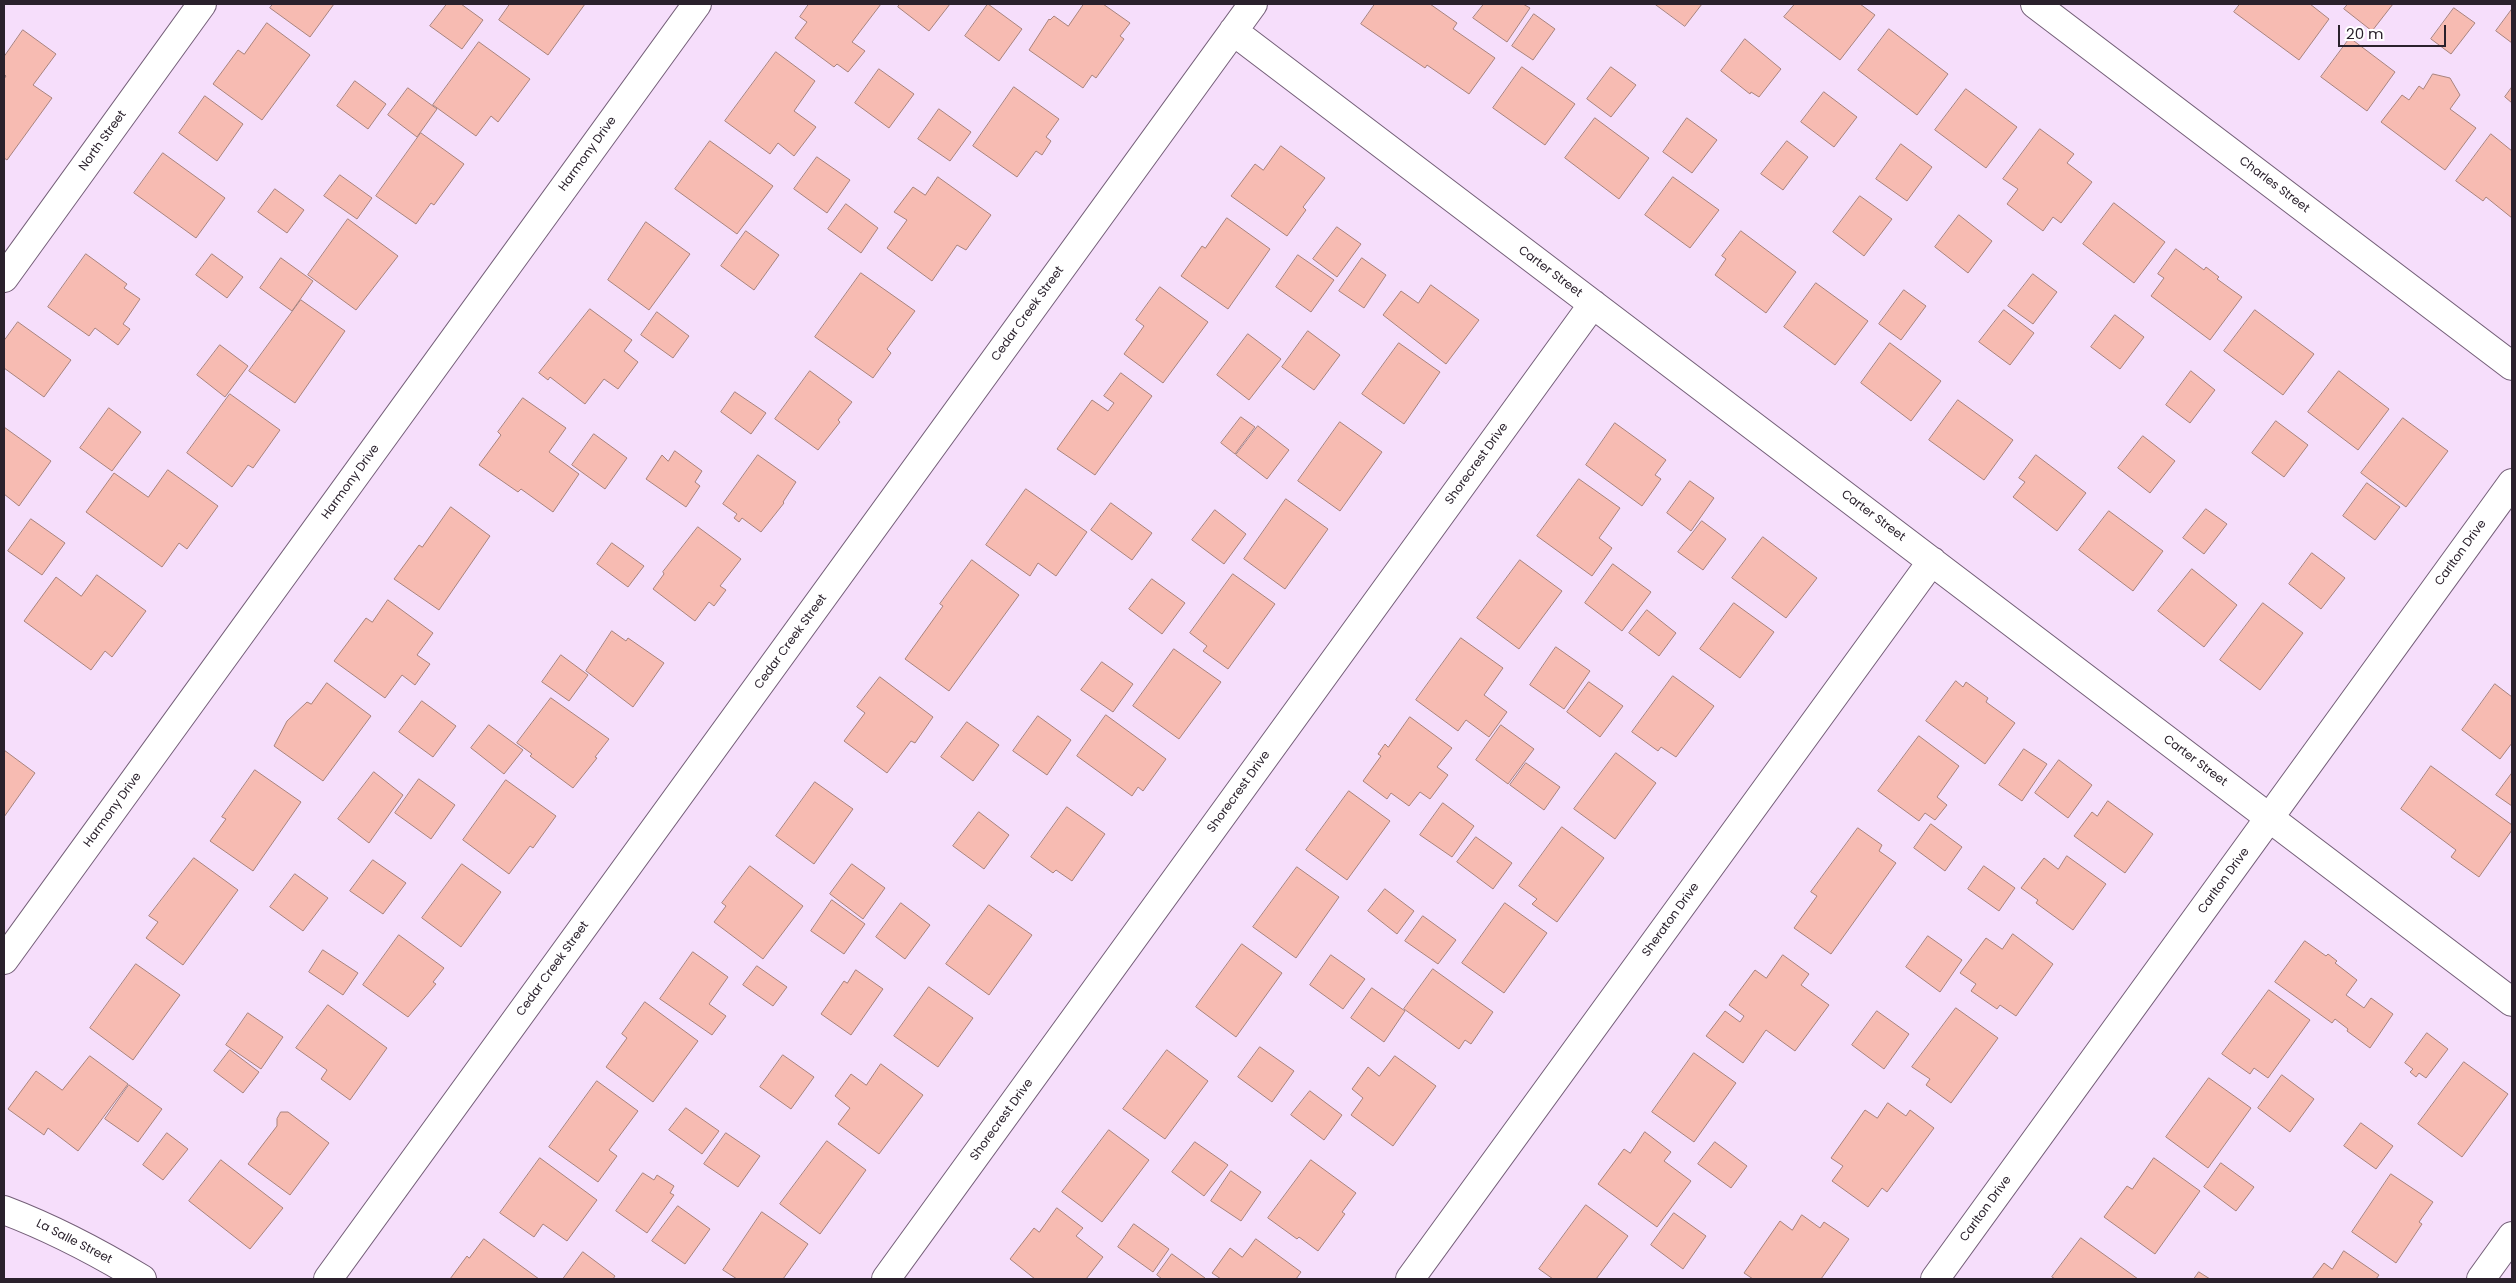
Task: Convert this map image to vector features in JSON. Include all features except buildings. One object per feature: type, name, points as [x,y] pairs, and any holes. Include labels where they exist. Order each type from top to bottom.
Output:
[{"type":"street","name":"North Street","points":[[5,274],[202,4]]},
{"type":"street","name":"Harmony Drive","points":[[4,960],[698,4]]},
{"type":"street","name":"Cedar Creek Street","points":[[328,1279],[1253,4]]},
{"type":"street","name":"Charles Street","points":[[2035,4],[2512,366]]},
{"type":"street","name":"Carter Street","points":[[1233,31],[2512,1002]]},
{"type":"street","name":"Shorecrest Drive","points":[[886,1279],[1593,304]]},
{"type":"street","name":"Carlton Drive","points":[[1935,1279],[2512,483]]},
{"type":"street","name":"Sheraton Drive","points":[[1410,1279],[1932,561]]},
{"type":"street","name":"La Salle Street","points":[[4,1210],[47,1226],[92,1248],[142,1279]]},
{"type":"street","points":[[2481,1279],[2512,1236]]}]
